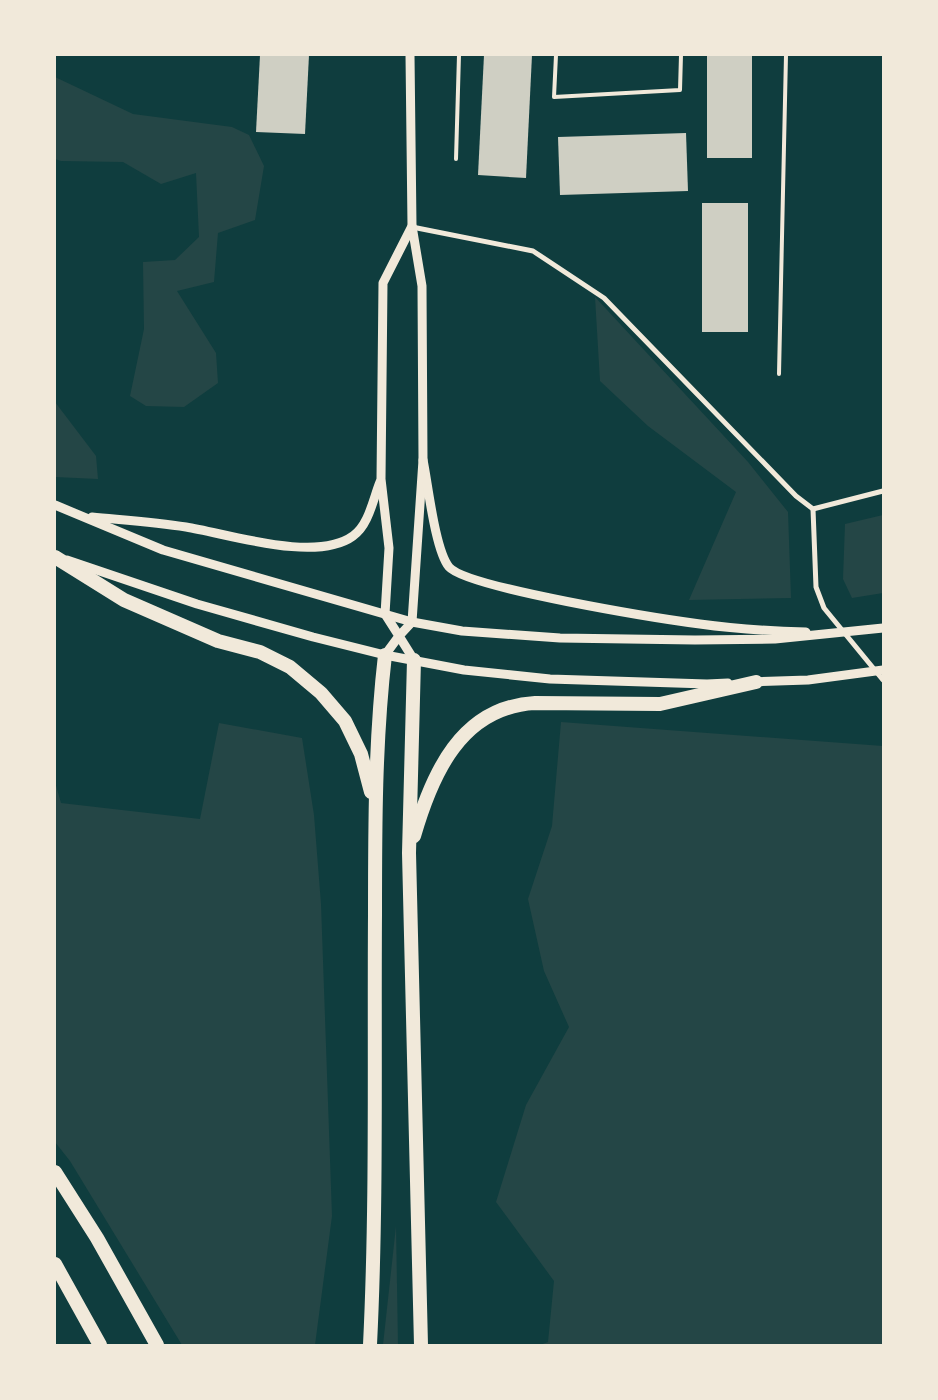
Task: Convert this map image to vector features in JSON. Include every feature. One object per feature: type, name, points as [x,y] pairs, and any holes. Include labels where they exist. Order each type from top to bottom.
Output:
[{"type":"highway","points":[[55,556],[124,600],[218,641],[281,661],[299,674],[333,706],[353,736],[362,754],[375,816]]},
{"type":"highway","points":[[370,1345],[373,1241],[375,816],[380,702],[385,655]]},
{"type":"highway","points":[[414,660],[409,853],[422,1345]]},
{"type":"highway","points":[[409,853],[424,802],[443,763],[469,730],[492,713],[521,703],[660,704],[756,682]]},
{"type":"highway","points":[[55,1172],[97,1238],[157,1345]]},
{"type":"highway","points":[[55,1264],[100,1345]]},
{"type":"street","points":[[385,655],[412,622],[423,460],[422,286],[412,226],[410,55]]},
{"type":"street","points":[[412,226],[383,283],[381,479],[390,548],[385,614],[414,660]]},
{"type":"street","points":[[412,226],[533,251],[604,298],[796,496],[813,509]]},
{"type":"street","points":[[423,460],[438,540],[448,566],[458,574],[513,590],[701,624],[775,631],[851,632]]},
{"type":"street","points":[[80,516],[186,527],[249,540],[299,547],[314,547],[336,544],[357,533],[366,520],[381,479]]},
{"type":"street","points":[[813,509],[883,491]]},
{"type":"street","points":[[55,505],[163,550],[412,622],[462,631],[560,638],[775,639],[883,628]]},
{"type":"street","points":[[813,509],[816,587],[824,608],[883,680]]},
{"type":"street","points":[[55,556],[197,604],[313,637],[385,655],[464,670],[550,679],[707,684],[808,680],[883,670]]},
{"type":"lane","points":[[456,160],[459,55]]},
{"type":"lane","points":[[556,55],[554,97],[680,90],[680,55]]},
{"type":"lane","points":[[779,374],[786,55]]},
{"type":"shaded area","points":[[55,77],[133,114],[232,127],[249,135],[264,166],[255,220],[218,233],[214,282],[177,291],[216,353],[218,383],[184,407],[146,406],[130,396],[144,329],[143,262],[175,260],[199,237],[196,173],[161,184],[123,162],[61,161],[55,159]]},
{"type":"shaded area","points":[[595,297],[748,462],[788,512],[791,598],[689,600],[736,492],[648,426],[600,381]]},
{"type":"shaded area","points":[[55,402],[96,456],[98,479],[55,477]]},
{"type":"shaded area","points":[[883,515],[883,593],[852,598],[843,579],[845,524]]},
{"type":"shaded area","points":[[561,722],[883,746],[883,1345],[540,1345],[548,1342],[554,1281],[496,1202],[526,1105],[569,1027],[544,971],[528,899],[552,826]]},
{"type":"shaded area","points":[[219,723],[302,738],[314,815],[321,904],[332,1216],[315,1345],[182,1345],[70,1161],[55,1142],[55,782],[61,803],[200,819]]},
{"type":"shaded area","points":[[396,1226],[398,1345],[383,1345]]},
{"type":"building","points":[[260,55],[309,55],[305,134],[256,132]]},
{"type":"building","points":[[484,55],[532,55],[526,178],[478,175]]},
{"type":"building","points":[[707,55],[752,55],[752,158],[707,158]]},
{"type":"building","points":[[686,133],[688,191],[560,195],[558,137]]},
{"type":"building","points":[[702,203],[748,203],[748,332],[702,332]]}]
